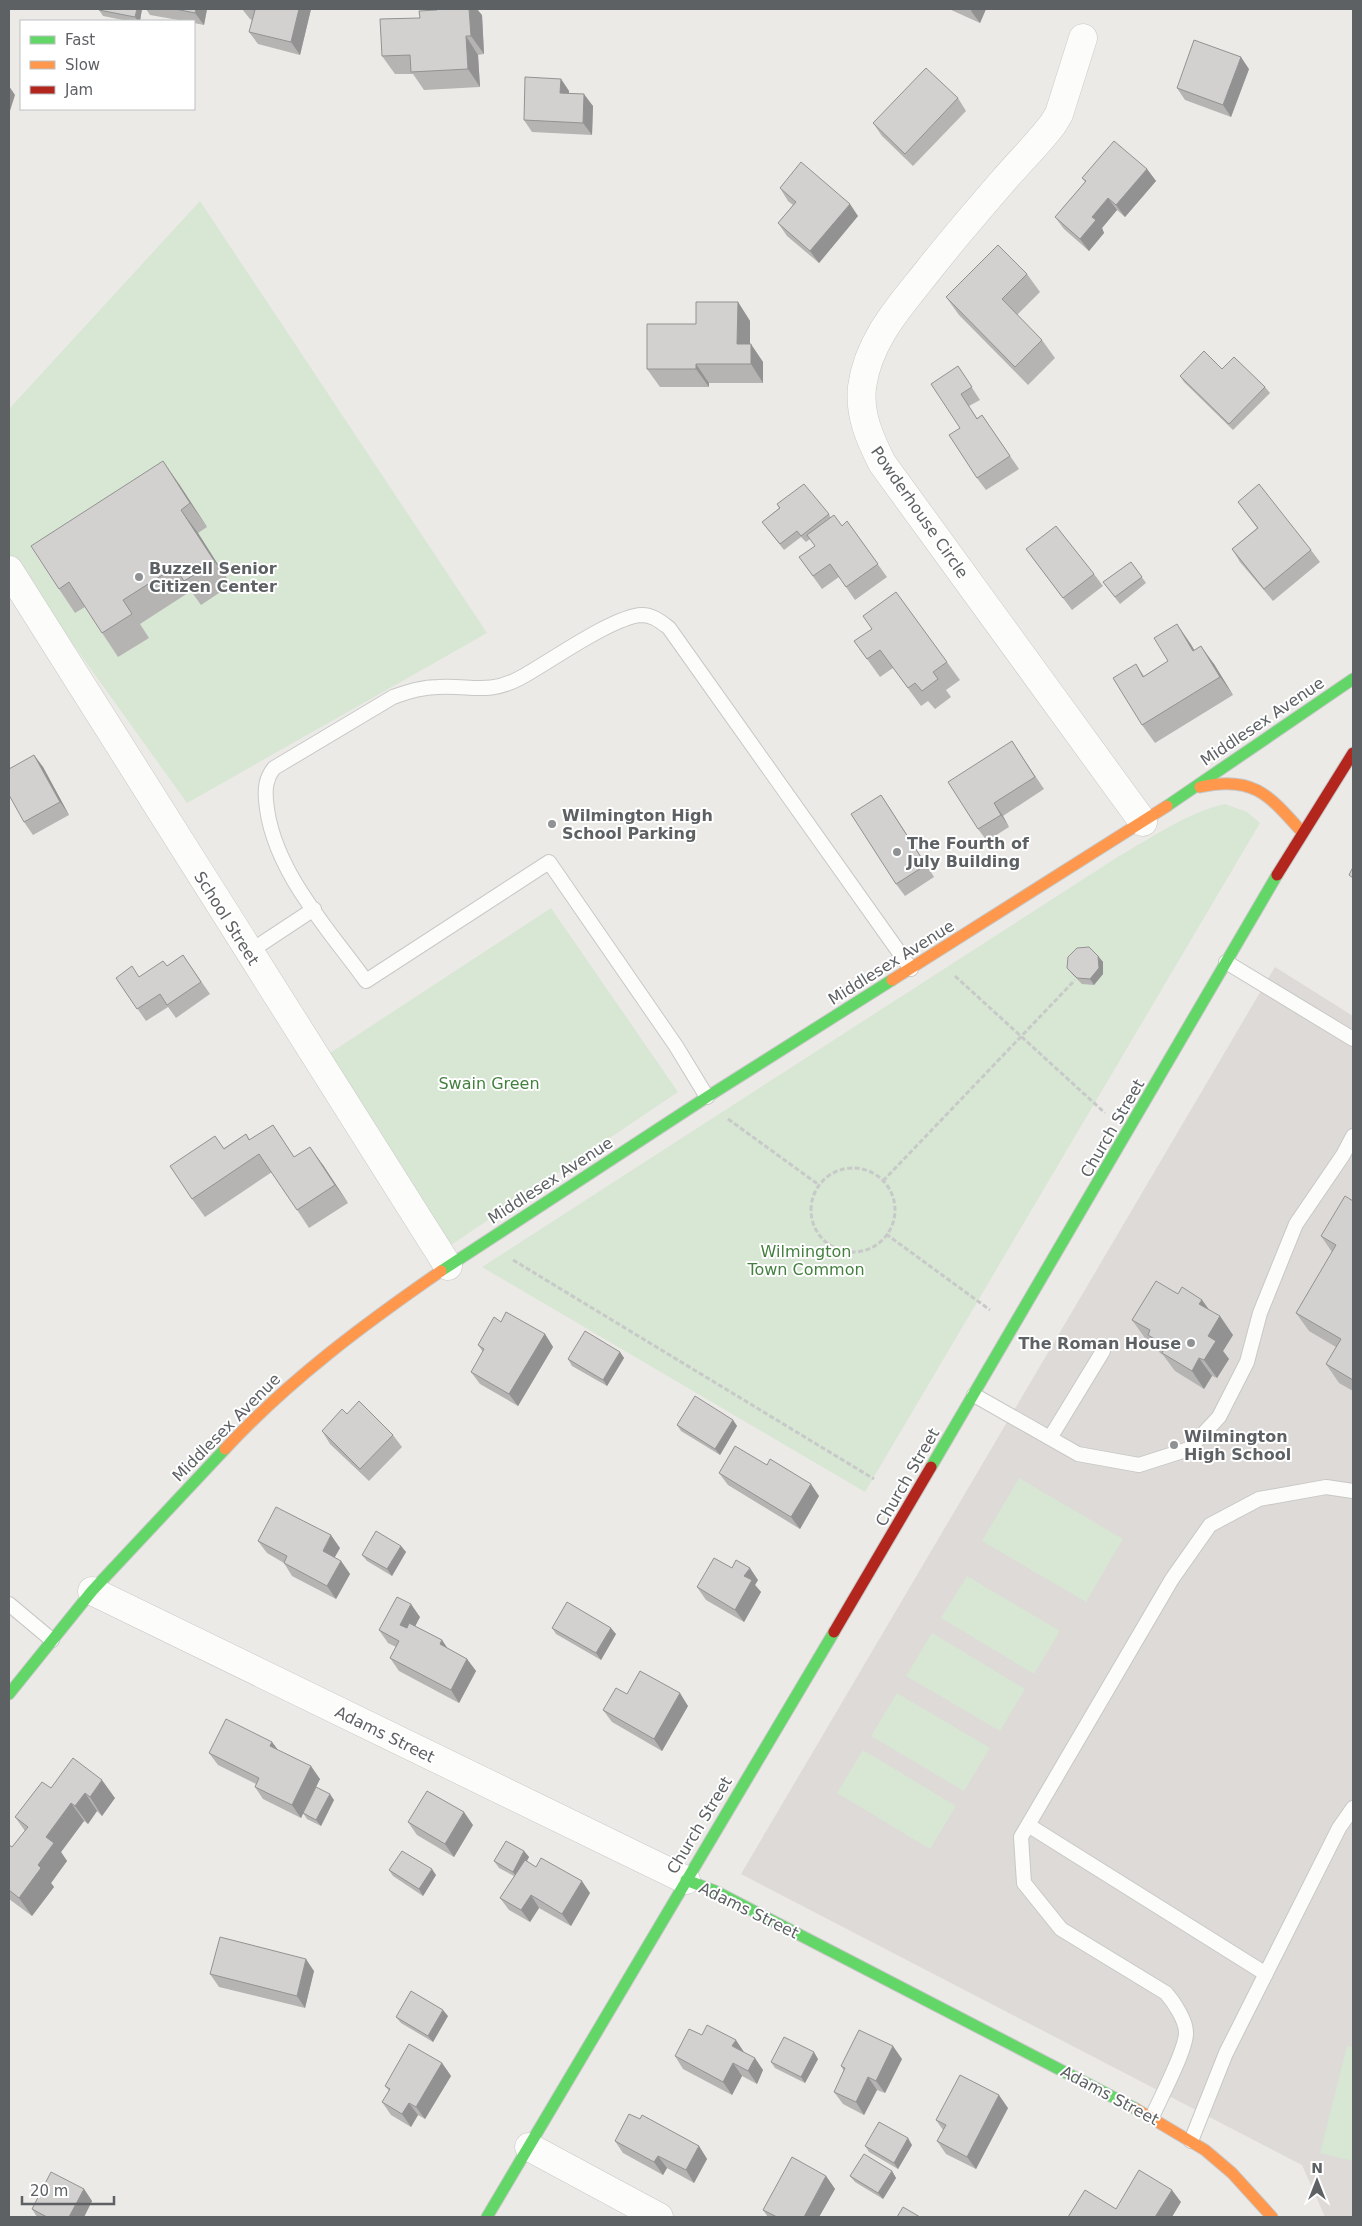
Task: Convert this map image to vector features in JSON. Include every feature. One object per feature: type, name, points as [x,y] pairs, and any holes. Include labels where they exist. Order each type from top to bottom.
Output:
[{"type":"street","name":"Powderhouse Circle","points":[[1084,38],[1059,114],[966,224],[883,329],[871,355],[866,372],[862,402],[866,430],[882,463],[1143,822]]},
{"type":"street","name":"School Street","points":[[9,570],[448,1266]]},
{"type":"street","name":"Middlesex Avenue","points":[[9,1694],[92,1591],[233,1440],[288,1386],[363,1326],[448,1266],[707,1097],[1143,822],[1353,679]]},
{"type":"street","name":"Church Street","points":[[487,2217],[974,1395],[1302,832],[1353,753]]},
{"type":"street","name":"Middlesex Avenue","points":[[1189,790],[1230,781],[1253,786],[1273,800],[1302,832]]},
{"type":"street","name":"Adams Street","points":[[92,1591],[686,1880],[715,1891],[1152,2117],[1205,2150],[1232,2173],[1272,2217]]},
{"type":"street","points":[[529,2147],[659,2217]]},
{"type":"lane","points":[[707,1097],[676,1046],[549,862],[366,981],[294,882],[276,845],[267,813],[268,775],[274,768],[393,697],[414,690],[439,687],[477,689],[499,687],[519,678],[615,623],[641,615],[659,620],[669,628],[911,969]]},
{"type":"lane","points":[[249,952],[314,910]]},
{"type":"lane","points":[[1226,962],[1353,1039]]},
{"type":"lane","points":[[974,1395],[1078,1454],[1139,1465],[1189,1449],[1219,1417],[1247,1362],[1260,1314],[1296,1224],[1343,1155],[1353,1136]]},
{"type":"lane","points":[[1050,1438],[1102,1351]]},
{"type":"lane","points":[[1152,2117],[1177,2060],[1186,2034],[1176,2005],[1166,1993],[1060,1929],[1024,1883],[1021,1837],[1172,1579],[1210,1524],[1258,1499],[1326,1487],[1353,1491]]},
{"type":"lane","points":[[9,1604],[52,1640]]},
{"type":"lane","points":[[1191,2141],[1226,2053],[1339,1828],[1353,1808]]},
{"type":"lane","points":[[1339,1828],[1353,1820]]},
{"type":"lane","points":[[1028,1825],[1266,1974]]},
{"type":"path","points":[[953,974],[1106,1113]]},
{"type":"path","points":[[883,1181],[1075,980]]},
{"type":"path","points":[[720,1113],[819,1185]]},
{"type":"path","points":[[852,1168],[872,1173],[883,1181],[891,1193],[894,1209],[892,1225],[886,1234],[870,1248],[843,1250],[828,1243],[817,1232],[812,1216],[812,1200],[819,1185],[836,1172],[852,1168]]},
{"type":"path","points":[[886,1234],[991,1310]]},
{"type":"path","points":[[511,1259],[874,1479]]},
{"type":"shaded area","name":"Wilmington High School","points":[[1275,967],[1353,1016],[1353,2217],[1325,2217],[1302,2165],[741,1874]]},
{"type":"green space","points":[[200,201],[487,633],[187,803],[9,555],[9,409]]},
{"type":"green space","name":"Wilmington Town Common","points":[[1225,804],[1247,812],[1260,823],[865,1492],[482,1267],[1116,858],[1196,813]]},
{"type":"green space","name":"Swain Green","points":[[551,908],[678,1092],[451,1245],[330,1053]]},
{"type":"green space","points":[[1019,1478],[1123,1539],[1086,1602],[982,1541]]},
{"type":"green space","points":[[967,1576],[1060,1631],[1034,1674],[941,1618]]},
{"type":"green space","points":[[932,1633],[1025,1689],[1000,1731],[906,1676]]},
{"type":"green space","points":[[897,1693],[990,1748],[964,1791],[871,1736]]},
{"type":"green space","points":[[863,1750],[956,1806],[930,1849],[837,1793]]},
{"type":"green space","points":[[1347,2046],[1353,2047],[1353,2161],[1320,2153]]},
{"type":"building","points":[[99,9],[137,9],[135,17]]},
{"type":"building","points":[[175,9],[196,9],[195,13]]},
{"type":"building","points":[[249,9],[299,9],[291,42],[249,32],[255,10]]},
{"type":"building","points":[[469,9],[471,36],[466,36],[468,69],[411,72],[410,55],[382,56],[380,19],[420,18],[419,11]]},
{"type":"building","points":[[1194,40],[1241,57],[1223,105],[1177,88]]},
{"type":"building","points":[[926,68],[958,98],[905,154],[873,123]]},
{"type":"building","points":[[525,77],[561,79],[560,93],[584,94],[583,123],[524,120]]},
{"type":"building","points":[[1114,141],[1147,169],[1116,205],[1108,198],[1092,217],[1096,220],[1080,239],[1055,217],[1086,181],[1082,178]]},
{"type":"building","points":[[801,162],[850,204],[810,251],[778,223],[796,202],[780,188]]},
{"type":"building","points":[[998,245],[1027,274],[1002,299],[1042,340],[1015,367],[946,297]]},
{"type":"building","points":[[696,302],[738,302],[737,344],[751,344],[751,364],[696,364],[696,369],[647,369],[647,324],[696,324]]},
{"type":"building","points":[[1204,351],[1222,369],[1234,357],[1265,387],[1229,424],[1180,376]]},
{"type":"building","points":[[958,366],[972,387],[961,394],[977,419],[982,415],[1010,456],[977,478],[949,435],[960,428],[931,384]]},
{"type":"building","name":"Buzzell Senior Citizen Center","points":[[163,461],[190,503],[181,510],[215,562],[184,581],[175,567],[123,600],[132,614],[102,633],[69,582],[59,589],[31,546]]},
{"type":"building","points":[[804,484],[829,514],[801,536],[797,531],[780,544],[762,522],[780,508],[777,504]]},
{"type":"building","points":[[1259,484],[1311,550],[1264,589],[1232,549],[1258,528],[1238,502]]},
{"type":"building","points":[[834,515],[842,526],[847,521],[878,564],[846,587],[830,564],[813,576],[799,557],[815,546],[807,535]]},
{"type":"building","points":[[1056,526],[1094,574],[1063,598],[1026,549]]},
{"type":"building","points":[[1131,562],[1142,577],[1115,597],[1103,582]]},
{"type":"building","points":[[896,592],[947,662],[933,672],[938,679],[922,691],[915,683],[908,688],[880,650],[867,659],[854,641],[872,629],[863,616]]},
{"type":"building","points":[[1177,624],[1193,651],[1201,646],[1220,677],[1142,725],[1113,678],[1136,664],[1143,677],[1168,661],[1154,638]]},
{"type":"building","points":[[1012,741],[1035,777],[994,803],[1001,815],[978,829],[948,782]]},
{"type":"building","points":[[34,755],[60,802],[24,822],[9,795],[9,769]]},
{"type":"building","name":"The Fourth of July Building","points":[[881,795],[926,865],[896,884],[851,814]]},
{"type":"building","points":[[1353,867],[1353,878],[1349,875]]},
{"type":"building","points":[[1089,947],[1098,956],[1099,968],[1090,979],[1077,978],[1067,968],[1068,957],[1077,948]]},
{"type":"building","points":[[183,955],[201,982],[167,1005],[160,994],[137,1009],[116,978],[132,966],[139,977],[163,961],[167,966]]},
{"type":"building","points":[[273,1125],[294,1157],[310,1147],[335,1185],[297,1210],[259,1154],[192,1199],[170,1166],[215,1136],[224,1149],[246,1134],[249,1140]]},
{"type":"building","points":[[1345,1196],[1353,1201],[1353,1380],[1326,1364],[1341,1339],[1296,1313],[1336,1245],[1321,1236]]},
{"type":"building","name":"The Roman House","points":[[1156,1281],[1178,1294],[1182,1287],[1202,1300],[1199,1304],[1220,1316],[1208,1336],[1216,1341],[1204,1360],[1199,1358],[1192,1371],[1162,1353],[1166,1346],[1148,1335],[1150,1330],[1132,1320]]},
{"type":"building","points":[[506,1312],[545,1334],[509,1394],[471,1372],[484,1349],[478,1345],[494,1317],[501,1322]]},
{"type":"building","points":[[585,1331],[620,1352],[603,1380],[568,1359]]},
{"type":"building","points":[[695,1396],[733,1420],[715,1449],[677,1425]]},
{"type":"building","points":[[359,1401],[393,1435],[360,1469],[322,1431],[342,1409],[347,1414]]},
{"type":"building","points":[[735,1446],[767,1465],[770,1459],[811,1484],[791,1517],[719,1473]]},
{"type":"building","points":[[276,1507],[331,1535],[323,1551],[341,1561],[327,1586],[284,1563],[287,1556],[258,1541]]},
{"type":"building","points":[[376,1531],[401,1546],[387,1569],[362,1555]]},
{"type":"building","points":[[714,1558],[732,1568],[736,1560],[750,1568],[744,1576],[752,1580],[735,1610],[697,1587]]},
{"type":"building","points":[[397,1597],[411,1604],[400,1625],[407,1628],[409,1623],[442,1640],[440,1644],[467,1659],[451,1690],[390,1658],[399,1641],[379,1630]]},
{"type":"building","points":[[567,1602],[611,1628],[596,1653],[552,1628]]},
{"type":"building","points":[[640,1671],[680,1693],[654,1739],[603,1710],[616,1688],[627,1694]]},
{"type":"building","points":[[226,1719],[272,1742],[270,1746],[311,1766],[292,1805],[255,1787],[259,1778],[209,1753]]},
{"type":"building","points":[[73,1758],[102,1780],[90,1797],[85,1793],[75,1806],[71,1803],[46,1837],[54,1843],[38,1865],[41,1868],[19,1898],[9,1890],[9,1845],[12,1847],[28,1827],[15,1817],[42,1782],[51,1788]]},
{"type":"building","points":[[316,1787],[330,1794],[316,1820],[303,1813]]},
{"type":"building","points":[[427,1791],[464,1812],[445,1844],[408,1822]]},
{"type":"building","points":[[506,1841],[524,1851],[513,1872],[494,1861]]},
{"type":"building","points":[[402,1851],[432,1869],[419,1889],[389,1870]]},
{"type":"building","points":[[541,1858],[582,1881],[562,1914],[531,1895],[521,1910],[500,1898],[525,1860],[536,1867]]},
{"type":"building","points":[[220,1937],[306,1959],[297,1996],[210,1974]]},
{"type":"building","points":[[411,1991],[443,2010],[428,2036],[396,2017]]},
{"type":"building","points":[[707,2025],[736,2040],[732,2046],[755,2058],[748,2071],[733,2063],[723,2082],[675,2056],[689,2029],[702,2035]]},
{"type":"building","points":[[859,2030],[893,2046],[876,2081],[868,2077],[856,2102],[834,2092],[845,2068],[841,2066]]},
{"type":"building","points":[[784,2037],[814,2052],[801,2077],[771,2062]]},
{"type":"building","points":[[409,2044],[442,2063],[416,2107],[409,2103],[402,2114],[382,2102],[390,2089],[385,2086]]},
{"type":"building","points":[[960,2075],[999,2095],[967,2157],[937,2141],[946,2125],[936,2120]]},
{"type":"building","points":[[629,2114],[640,2119],[642,2115],[699,2146],[686,2170],[658,2156],[654,2162],[615,2141]]},
{"type":"building","points":[[879,2122],[908,2138],[894,2163],[865,2146]]},
{"type":"building","points":[[864,2154],[892,2171],[878,2193],[850,2176]]},
{"type":"building","points":[[792,2157],[826,2176],[804,2217],[777,2217],[763,2210]]},
{"type":"building","points":[[1139,2170],[1172,2190],[1155,2217],[1068,2217],[1085,2190],[1116,2209]]},
{"type":"building","points":[[51,2172],[84,2189],[69,2217],[47,2217],[32,2209]]},
{"type":"building","points":[[903,2207],[920,2217],[897,2217]]},
{"type":"traffic: fast","points":[[1167,806],[1353,679]]},
{"type":"traffic: fast","points":[[931,1467],[1277,875]]},
{"type":"traffic: fast","points":[[441,1271],[707,1097],[892,980]]},
{"type":"traffic: fast","points":[[9,1694],[92,1591],[225,1449]]},
{"type":"traffic: fast","points":[[487,2217],[834,1632]]},
{"type":"traffic: fast","points":[[686,1880],[715,1891],[1136,2109]]},
{"type":"traffic: slow","points":[[1200,787],[1218,784],[1247,786],[1269,798],[1302,832]]},
{"type":"traffic: slow","points":[[892,980],[1167,806]]},
{"type":"traffic: slow","points":[[225,1449],[275,1400],[328,1354],[441,1271]]},
{"type":"traffic: slow","points":[[1136,2109],[1205,2150],[1232,2173],[1272,2217]]},
{"type":"traffic: jam","points":[[1277,875],[1353,753]]},
{"type":"traffic: jam","points":[[834,1632],[931,1467]]},
{"type":"place","name":"Buzzell Senior Citizen Center","points":[[139,577]]},
{"type":"place","name":"Wilmington High School Parking","points":[[552,824]]},
{"type":"place","name":"The Fourth of July Building","points":[[897,852]]},
{"type":"place","name":"The Roman House","points":[[1191,1343]]},
{"type":"place","name":"Wilmington High School","points":[[1174,1445]]}]
